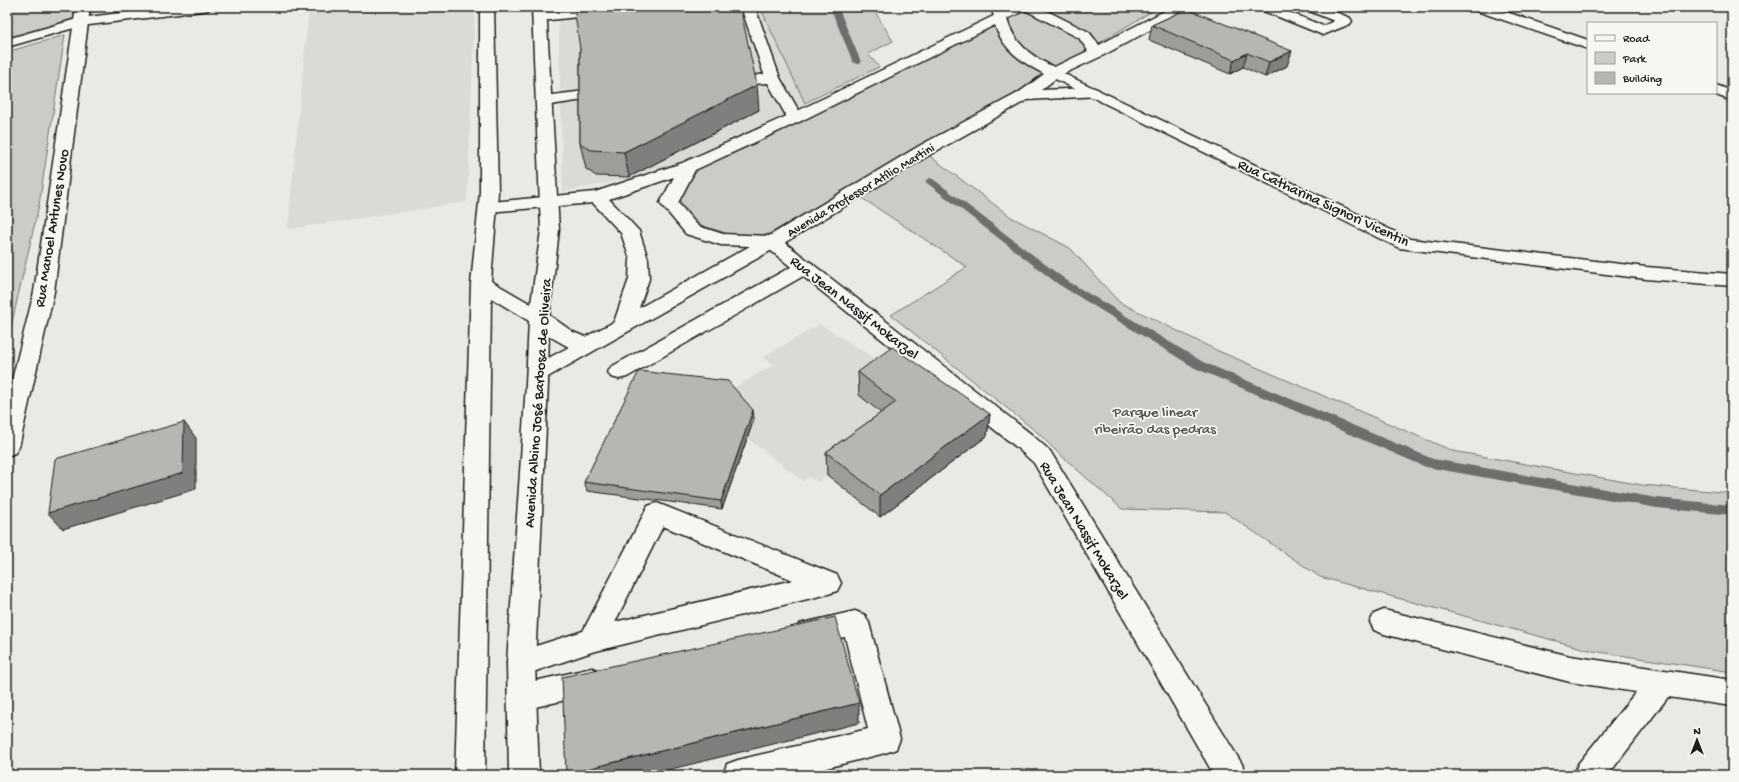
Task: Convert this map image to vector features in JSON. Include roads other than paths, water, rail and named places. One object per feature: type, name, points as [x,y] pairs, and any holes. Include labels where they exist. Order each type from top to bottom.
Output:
[{"type":"main road","points":[[7,43],[82,14],[203,7]]},
{"type":"main road","points":[[470,775],[481,284],[488,207],[487,7]]},
{"type":"main road","points":[[540,12],[635,7]]},
{"type":"main road","points":[[748,7],[773,78],[795,118]]},
{"type":"main road","points":[[488,207],[548,203],[597,197],[688,167],[795,118],[999,12],[1022,7]]},
{"type":"main road","points":[[1029,7],[1084,35],[1097,53]]},
{"type":"main road","name":"Avenida Professor Atílio Martini","points":[[538,373],[772,242],[925,150],[1023,96],[1054,73],[1097,53],[1182,7]]},
{"type":"main road","points":[[1266,7],[1323,31],[1345,21],[1312,7]]},
{"type":"main road","points":[[1479,7],[1587,45]]},
{"type":"main road","name":"Avenida Albino José Barbosa de Oliveira","points":[[524,775],[521,663],[538,373],[539,318],[550,230],[540,12]]},
{"type":"main road","name":"Rua Catharina Signori Vicentin","points":[[999,12],[1002,29],[1013,46],[1036,65],[1406,244],[1646,273],[1732,280]]},
{"type":"main road","name":"Rua Manoel Antunes Novo","points":[[7,447],[44,292],[82,14]]},
{"type":"main road","points":[[753,80],[773,78]]},
{"type":"main road","points":[[1717,90],[1732,96]]},
{"type":"main road","points":[[1023,96],[1094,92]]},
{"type":"main road","points":[[544,101],[585,96]]},
{"type":"main road","points":[[688,167],[669,203],[692,230],[722,239],[772,242]]},
{"type":"main road","points":[[597,197],[630,231],[639,259],[639,279],[623,325]]},
{"type":"main road","name":"Rua Jean Nassif Mokarzel","points":[[772,242],[1023,440],[1042,457],[1231,775]]},
{"type":"main road","points":[[619,372],[805,267]]},
{"type":"main road","points":[[481,284],[539,318],[566,336],[586,346]]},
{"type":"main road","points":[[521,663],[592,640],[828,583],[657,513],[592,640]]},
{"type":"main road","points":[[1384,622],[1570,669],[1732,693]]},
{"type":"main road","points":[[738,775],[885,739],[855,623],[785,638]]},
{"type":"main road","points":[[522,697],[615,676]]},
{"type":"main road","points":[[1589,775],[1662,682]]},
{"type":"waterway","points":[[834,7],[857,62]]},
{"type":"waterway","points":[[930,181],[1062,282],[1199,365],[1431,464],[1657,503],[1732,510]]},
{"type":"park label","name":"Parque linear ribeirão das pedras","points":[[1155,420]]}]
